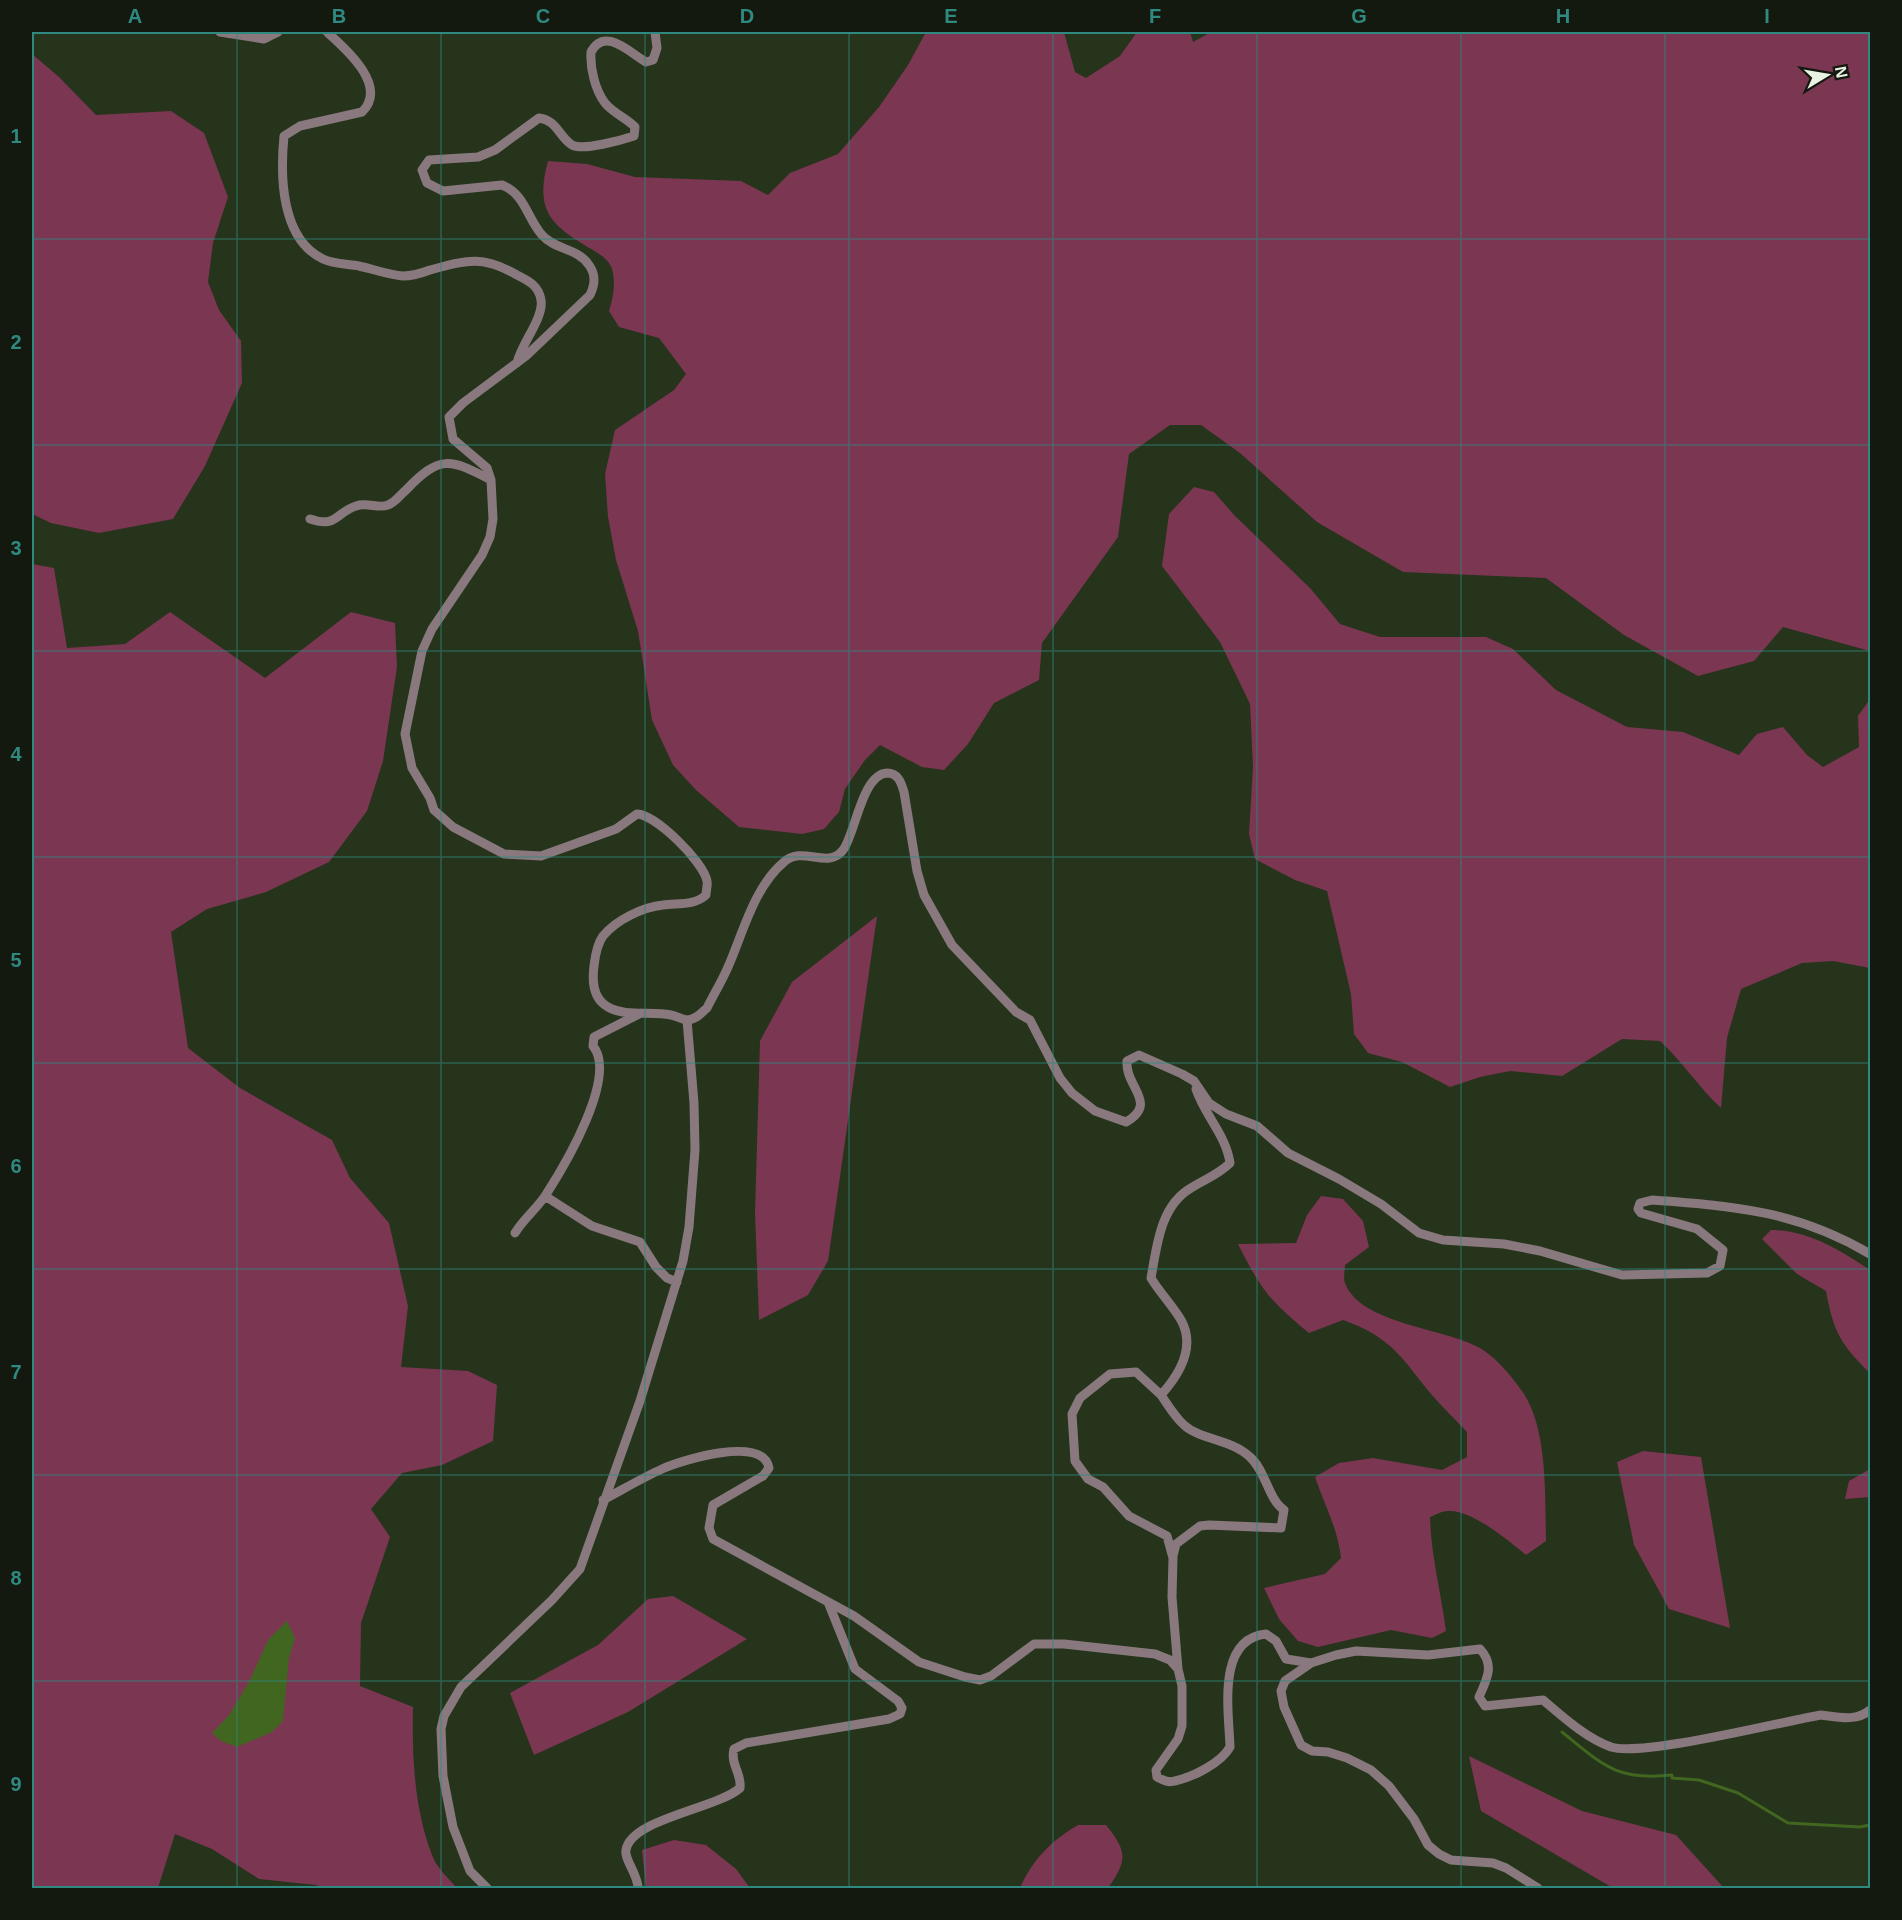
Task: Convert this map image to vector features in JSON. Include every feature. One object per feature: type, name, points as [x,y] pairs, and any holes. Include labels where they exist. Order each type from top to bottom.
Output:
[{"type":"street","points":[[220,32],[264,39],[278,32]]},
{"type":"street","points":[[327,32],[355,60],[369,84],[369,98],[362,112],[300,126],[284,136],[282,153],[287,209],[304,247],[324,260],[402,276],[477,259],[515,273],[530,282],[538,291],[541,308],[520,351],[517,363]]},
{"type":"street","points":[[655,32],[657,48],[653,60],[646,62],[610,40],[599,42],[591,52],[593,71],[600,94],[610,107],[635,127],[634,136],[580,147],[572,145],[554,124],[539,118],[495,150],[478,157],[439,159],[423,165],[423,177],[427,183],[443,191],[502,185],[511,189],[519,195],[542,235],[555,246],[576,253],[588,263],[594,274],[594,286],[590,295],[517,363],[463,403],[449,417],[453,439],[487,468],[494,504],[490,537],[482,555],[432,629],[422,651],[405,734],[412,768],[430,798],[434,810],[453,827],[504,854],[541,856],[616,829],[636,813],[651,817],[676,839],[704,872],[707,881],[706,895],[700,900],[661,905],[629,916],[602,937],[596,954],[592,978],[596,994],[607,1007],[623,1011],[670,1015],[687,1020],[696,1018],[707,1008],[756,903],[773,874],[784,861],[803,854],[826,859],[836,858],[844,849],[855,816],[874,779],[883,773],[892,774],[900,779],[917,871],[924,896],[938,923],[952,945],[975,971],[1016,1012],[1030,1020],[1060,1078],[1072,1093],[1095,1111],[1126,1122],[1136,1117],[1140,1108],[1140,1098],[1126,1071],[1127,1061],[1139,1055],[1194,1081],[1209,1102],[1226,1114],[1257,1126],[1288,1153],[1381,1204],[1419,1233],[1443,1240],[1504,1244],[1540,1251],[1622,1275],[1690,1275],[1715,1270],[1720,1266],[1723,1250],[1697,1229],[1641,1213],[1638,1209],[1640,1203],[1652,1200],[1763,1212],[1820,1227],[1870,1254]]},
{"type":"street","points":[[310,519],[322,523],[335,520],[356,506],[385,507],[394,502],[435,464],[454,463],[491,480]]},
{"type":"street","points":[[515,1233],[521,1222],[545,1196],[577,1141],[596,1093],[599,1067],[598,1052],[593,1046],[594,1037],[644,1012]]},
{"type":"street","points":[[487,1888],[470,1871],[453,1827],[443,1776],[441,1729],[444,1716],[467,1681],[552,1600],[580,1569],[640,1401],[677,1282],[689,1227],[695,1150],[694,1103],[687,1020]]},
{"type":"street","points":[[1161,1395],[1176,1379],[1187,1349],[1182,1321],[1151,1278],[1158,1238],[1176,1198],[1220,1173],[1230,1163],[1228,1149],[1202,1106],[1194,1081]]},
{"type":"street","points":[[545,1196],[592,1226],[640,1242],[656,1268],[667,1278],[677,1282]]},
{"type":"street","points":[[1173,1558],[1167,1536],[1129,1516],[1103,1487],[1088,1479],[1075,1461],[1072,1414],[1080,1398],[1110,1374],[1136,1372],[1161,1395],[1184,1426],[1230,1444],[1249,1455],[1270,1486],[1275,1504],[1284,1510],[1281,1528],[1256,1525],[1200,1526],[1176,1544],[1173,1558],[1172,1597],[1184,1708],[1178,1739],[1156,1770],[1157,1777],[1166,1782],[1175,1782],[1209,1766],[1226,1754],[1230,1747],[1227,1690],[1233,1665],[1244,1640],[1254,1635],[1266,1634],[1276,1641],[1286,1659],[1311,1663]]},
{"type":"street","points":[[603,1500],[663,1468],[729,1452],[751,1451],[762,1456],[769,1468],[763,1476],[712,1505],[709,1528],[713,1539],[854,1616],[919,1662],[980,1680],[991,1676],[1034,1644],[1064,1644],[1155,1654],[1170,1660],[1178,1669]]},
{"type":"street","points":[[638,1888],[638,1880],[626,1855],[626,1848],[633,1836],[654,1823],[699,1810],[731,1797],[740,1788],[741,1781],[731,1758],[734,1749],[746,1743],[889,1719],[900,1714],[902,1708],[898,1701],[855,1669],[828,1602]]},
{"type":"street","points":[[1538,1888],[1506,1868],[1492,1863],[1451,1860],[1439,1854],[1428,1845],[1414,1819],[1389,1786],[1371,1770],[1347,1758],[1328,1752],[1312,1751],[1301,1745],[1284,1707],[1281,1691],[1285,1681],[1311,1663],[1356,1651],[1428,1655],[1480,1648],[1487,1656],[1490,1667],[1479,1698],[1485,1706],[1543,1700],[1598,1740],[1613,1747],[1624,1748],[1663,1745],[1821,1715],[1847,1718],[1865,1715],[1870,1710]]},
{"type":"shaded area","points":[[926,32],[1064,32],[1075,72],[1086,78],[1120,56],[1137,32],[1190,32],[1193,42],[1211,32],[1870,32],[1870,651],[1783,627],[1754,661],[1698,676],[1624,635],[1546,578],[1403,572],[1317,522],[1240,453],[1201,425],[1170,425],[1129,454],[1118,537],[1042,643],[1039,680],[994,703],[968,744],[944,770],[922,767],[880,745],[865,760],[845,789],[839,812],[824,829],[802,834],[739,827],[696,790],[673,765],[652,720],[638,631],[616,560],[608,517],[605,474],[615,430],[674,390],[686,374],[659,338],[619,327],[609,311],[614,285],[611,266],[602,256],[557,225],[550,216],[543,193],[544,178],[548,161],[587,164],[635,177],[741,181],[768,195],[790,173],[838,154],[879,107],[908,65]]},
{"type":"shaded area","points":[[32,54],[59,77],[96,115],[171,111],[204,133],[228,197],[213,243],[208,282],[219,310],[241,341],[242,383],[205,466],[173,519],[99,533],[51,523],[32,514]]},
{"type":"shaded area","points":[[1194,487],[1214,492],[1235,516],[1310,588],[1340,624],[1380,637],[1486,637],[1513,649],[1556,690],[1627,727],[1683,732],[1739,755],[1757,734],[1783,727],[1807,755],[1823,767],[1859,747],[1858,716],[1870,699],[1870,968],[1833,961],[1802,963],[1741,989],[1727,1038],[1721,1108],[1660,1041],[1622,1039],[1562,1076],[1510,1071],[1480,1077],[1450,1087],[1402,1062],[1368,1053],[1354,1034],[1351,994],[1327,891],[1295,880],[1255,859],[1249,834],[1253,766],[1250,704],[1220,642],[1162,566],[1169,514]]},
{"type":"shaded area","points":[[32,564],[54,568],[67,648],[125,644],[170,612],[265,678],[351,612],[395,623],[397,667],[383,761],[367,811],[329,862],[266,892],[207,909],[171,932],[188,1048],[240,1088],[332,1140],[350,1178],[389,1223],[408,1306],[401,1367],[468,1371],[497,1385],[493,1441],[442,1465],[402,1473],[371,1509],[390,1537],[361,1623],[360,1686],[413,1707],[414,1763],[421,1819],[434,1859],[457,1888],[322,1888],[316,1885],[259,1879],[212,1849],[175,1834],[158,1888],[32,1888]]},
{"type":"shaded area","points":[[877,916],[828,1261],[808,1295],[759,1320],[755,1213],[760,1041],[792,982]]},
{"type":"shaded area","points":[[1321,1196],[1343,1199],[1363,1221],[1369,1247],[1345,1265],[1344,1281],[1354,1297],[1368,1308],[1385,1316],[1465,1341],[1486,1352],[1505,1369],[1524,1394],[1532,1409],[1537,1427],[1544,1466],[1546,1541],[1526,1555],[1489,1527],[1468,1515],[1448,1511],[1430,1517],[1434,1560],[1446,1631],[1432,1638],[1391,1630],[1318,1647],[1298,1641],[1279,1619],[1264,1588],[1325,1574],[1341,1558],[1334,1527],[1315,1477],[1339,1463],[1373,1458],[1442,1470],[1467,1457],[1467,1432],[1435,1399],[1403,1359],[1384,1341],[1343,1320],[1309,1333],[1275,1303],[1253,1273],[1238,1244],[1296,1243],[1307,1215]]},
{"type":"shaded area","points":[[1771,1230],[1811,1237],[1847,1255],[1870,1270],[1870,1373],[1840,1337],[1835,1327],[1826,1291],[1797,1274],[1762,1239]]},
{"type":"shaded area","points":[[1643,1451],[1701,1457],[1730,1628],[1669,1609],[1634,1545],[1617,1462]]},
{"type":"shaded area","points":[[1870,1469],[1870,1497],[1845,1499],[1849,1481]]},
{"type":"shaded area","points":[[673,1596],[747,1639],[628,1712],[534,1755],[510,1693],[598,1645],[648,1599]]},
{"type":"shaded area","points":[[287,1621],[295,1638],[289,1658],[283,1721],[272,1732],[237,1747],[221,1741],[212,1733],[229,1715],[249,1682],[268,1640]]},
{"type":"shaded area","points":[[1469,1756],[1582,1811],[1676,1835],[1724,1888],[1613,1888],[1481,1811]]},
{"type":"shaded area","points":[[1078,1825],[1106,1825],[1118,1842],[1122,1863],[1108,1888],[1020,1888],[1031,1868],[1044,1852]]},
{"type":"shaded area","points":[[674,1840],[706,1845],[736,1869],[750,1888],[646,1888],[642,1850]]},
{"type":"waterway","points":[[1562,1732],[1600,1762],[1623,1773],[1672,1775],[1672,1778],[1699,1780],[1738,1793],[1788,1823],[1860,1827],[1870,1825]]}]
